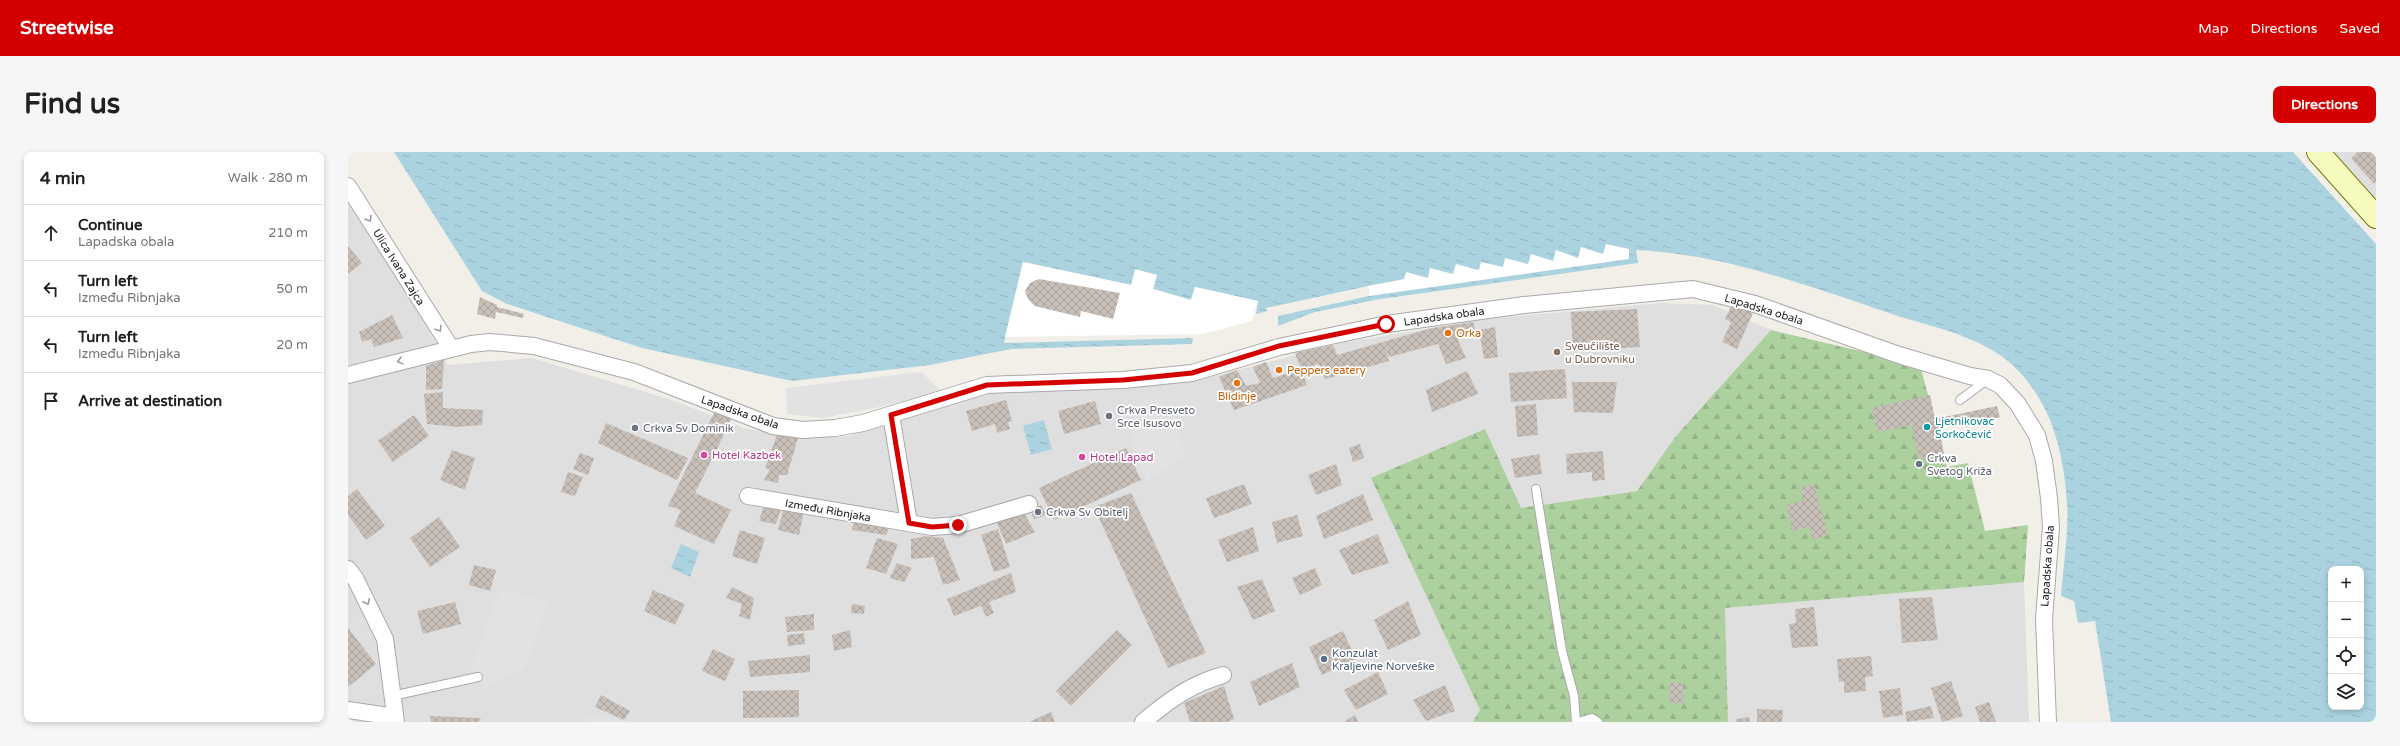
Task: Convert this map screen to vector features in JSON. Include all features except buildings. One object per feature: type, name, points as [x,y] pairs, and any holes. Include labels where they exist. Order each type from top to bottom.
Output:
[{"type":"main road","points":[[2318,152],[2376,217]]},
{"type":"street","name":"Ulica Ivana Zajca","points":[[348,186],[451,348]]},
{"type":"street","name":"Lapadska obala","points":[[348,375],[451,348],[490,342],[534,346],[634,372],[773,426],[803,430],[835,428],[891,415],[987,385],[1123,380],[1184,374],[1279,346],[1386,324],[1524,305],[1693,289],[1755,304],[1899,355],[1970,376],[1988,379],[2000,385],[2030,421],[2037,435],[2044,461],[2051,527],[2044,619],[2048,722]]},
{"type":"street","points":[[891,415],[909,523]]},
{"type":"street","name":"Između Ribnjaka","points":[[748,496],[932,527],[958,525],[1029,504]]},
{"type":"street","points":[[348,569],[355,578],[385,639],[395,720],[348,710]]},
{"type":"street","points":[[1143,722],[1173,697],[1201,681],[1223,674]]},
{"type":"lane","points":[[1960,400],[1988,379]]},
{"type":"lane","points":[[1536,489],[1562,651],[1574,696],[1577,722],[1592,718],[1598,722]]},
{"type":"lane","points":[[392,696],[478,677]]},
{"type":"shaded area","points":[[2333,152],[2376,152],[2376,199]]},
{"type":"shaded area","points":[[348,200],[426,325],[448,365],[532,358],[672,400],[747,429],[813,439],[848,436],[1004,388],[1102,388],[1186,383],[1342,343],[1486,319],[1661,303],[1713,305],[1771,330],[1676,436],[1637,491],[1521,508],[1477,722],[348,722]]},
{"type":"shaded area","points":[[921,372],[942,391],[875,408],[822,418],[787,414],[786,388]]},
{"type":"shaded area","points":[[1160,399],[1165,418],[1174,418],[1186,455],[1147,481],[1127,423],[1141,418],[1135,401]]},
{"type":"shaded area","points":[[2024,582],[2029,722],[1728,722],[1725,608]]},
{"type":"shaded area","points":[[500,589],[549,602],[525,667],[487,688],[471,668]]},
{"type":"shaded area","points":[[587,714],[624,720],[633,722],[584,722]]},
{"type":"green space","points":[[1771,330],[1920,365],[1947,467],[1968,463],[1985,531],[2028,525],[2024,582],[1725,608],[1728,722],[1473,722],[1480,710],[1371,478],[1485,429],[1521,508],[1637,491],[1676,436]]},
{"type":"water","points":[[394,152],[2293,152],[2376,244],[2376,722],[2111,722],[2095,621],[2078,623],[2074,601],[2061,596],[2067,537],[2066,491],[2063,467],[2058,443],[2050,420],[2041,401],[2026,379],[2007,360],[1975,341],[1800,283],[1735,265],[1669,253],[1636,250],[1638,263],[1380,299],[1315,312],[1278,326],[1278,316],[1369,296],[1368,286],[1266,308],[1267,311],[1256,314],[1258,301],[1195,287],[1191,300],[1153,289],[1157,275],[1135,270],[1132,285],[1023,262],[1004,343],[1193,338],[1192,344],[1011,349],[930,365],[792,381],[642,348],[507,304],[482,291]]},
{"type":"water","points":[[1044,420],[1052,449],[1031,455],[1023,426]]},
{"type":"water","points":[[681,544],[699,552],[690,577],[671,568]]},
{"type":"pier","points":[[1606,244],[1629,249],[1629,259],[1369,296],[1368,286],[1404,279],[1406,272],[1428,278],[1430,268],[1453,274],[1456,264],[1479,270],[1481,262],[1503,267],[1505,258],[1528,264],[1531,254],[1553,261],[1556,250],[1578,258],[1581,247],[1603,254]]},
{"type":"pier","points":[[1023,262],[1131,285],[1135,269],[1157,275],[1153,289],[1191,300],[1195,287],[1258,301],[1252,321],[1203,334],[1005,337]]},
{"type":"place","name":"Orka","points":[[1448,333]]},
{"type":"place","name":"Sveučilište u Dubrovniku","points":[[1557,352]]},
{"type":"place","name":"Peppers eatery","points":[[1279,370]]},
{"type":"place","name":"Blidinje","points":[[1237,383]]},
{"type":"place","name":"Crkva Presveto Srce Isusovo","points":[[1109,416]]},
{"type":"place","name":"Ljetnikovac Sorkočević","points":[[1927,427]]},
{"type":"place","name":"Crkva Sv Dominik","points":[[635,428]]},
{"type":"place","name":"Hotel Kazbek","points":[[704,455]]},
{"type":"place","name":"Hotel Lapad","points":[[1082,457]]},
{"type":"place","name":"Crkva Svetog Križa","points":[[1919,464]]},
{"type":"place","name":"Crkva Sv Obitelj","points":[[1038,512]]},
{"type":"place","name":"Konzulat Kraljevine Norveške","points":[[1324,659]]},
{"type":"route","points":[[958,525],[932,527],[909,523],[891,415],[966,390],[987,385],[1004,383],[1123,380],[1192,373],[1279,346],[1386,324]]}]
